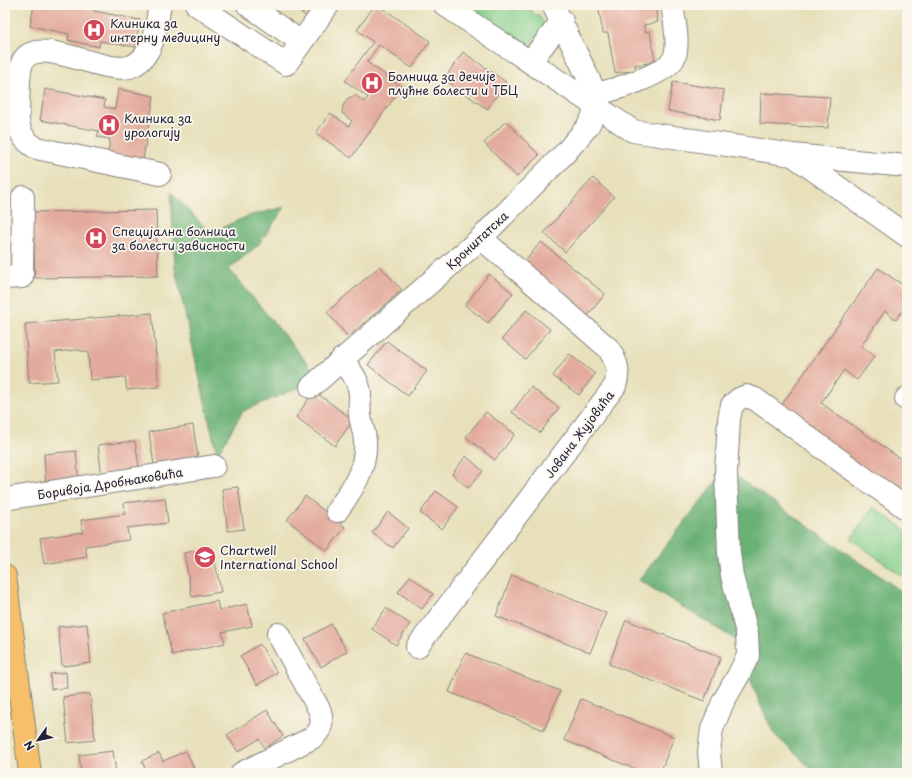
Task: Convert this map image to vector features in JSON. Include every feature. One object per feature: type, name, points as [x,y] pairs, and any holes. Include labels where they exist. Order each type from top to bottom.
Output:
[{"type":"main road","points":[[6,586],[30,773]]},
{"type":"street","points":[[160,5],[153,40],[144,56],[132,66],[118,69],[45,51],[32,52],[23,61],[20,73],[18,119],[20,132],[26,142],[36,148],[160,174]]},
{"type":"street","points":[[197,5],[286,64],[328,5]]},
{"type":"street","points":[[248,5],[301,42]]},
{"type":"street","points":[[445,5],[530,62],[596,100],[633,131],[793,155],[907,166]]},
{"type":"street","points":[[596,100],[661,70],[670,63],[674,58],[676,40],[672,5]]},
{"type":"street","points":[[530,62],[557,13]]},
{"type":"street","points":[[557,13],[596,100]]},
{"type":"street","name":"Кронштатска","points":[[311,387],[481,238],[566,152],[588,126],[593,116],[596,100]]},
{"type":"street","points":[[793,155],[907,236]]},
{"type":"street","points":[[5,278],[22,277],[23,196]]},
{"type":"street","name":"Јована Жујовића","points":[[417,647],[615,386],[617,378],[618,369],[608,348],[481,238]]},
{"type":"street","points":[[337,511],[353,488],[364,462],[365,452],[365,441],[360,414],[360,392],[355,377],[342,359]]},
{"type":"street","points":[[711,773],[709,752],[712,729],[723,702],[742,670],[748,656],[747,634],[732,576],[727,526],[726,474],[732,405],[741,397],[755,399],[907,509]]},
{"type":"street","name":"Боривоја Дробњаковића","points":[[5,499],[214,466]]},
{"type":"street","points":[[242,773],[312,738],[318,734],[322,727],[320,711],[278,634]]},
{"type":"green space","points":[[459,5],[528,5],[533,14],[539,15],[545,25],[527,53]]},
{"type":"green space","points":[[171,192],[210,233],[248,216],[285,207],[258,245],[229,269],[314,371],[298,388],[243,411],[217,455],[175,269]]},
{"type":"green space","points":[[726,469],[907,595],[907,773],[816,773],[774,734],[759,702],[736,640],[639,580]]},
{"type":"green space","points":[[873,507],[907,531],[907,568],[902,576],[851,539]]},
{"type":"building","name":"Клиника за интерну медицину","points":[[34,5],[66,5],[82,8],[84,5],[95,7],[94,11],[140,20],[135,47],[100,41],[99,47],[68,40],[69,34],[30,26]]},
{"type":"building","points":[[290,5],[313,5],[306,16]]},
{"type":"building","name":"Болница за дечије плућне болести и ТБЦ","points":[[375,5],[378,5],[430,41],[412,68],[379,45],[367,62],[402,87],[351,158],[316,133],[330,113],[349,126],[352,121],[342,113],[343,106],[347,99],[355,95],[364,102],[368,97],[345,81],[373,42],[357,30]]},
{"type":"building","points":[[598,5],[655,5],[658,22],[644,25],[645,32],[650,31],[655,62],[635,65],[636,70],[615,73],[608,33],[603,33]]},
{"type":"building","points":[[463,52],[506,82],[487,109],[444,79]]},
{"type":"building","points":[[673,82],[724,90],[720,120],[668,111]]},
{"type":"building","name":"Клиника за урологију","points":[[45,89],[105,100],[104,107],[115,109],[118,89],[154,96],[143,159],[108,153],[110,139],[97,137],[99,131],[40,120]]},
{"type":"building","points":[[761,93],[830,97],[828,128],[760,124]]},
{"type":"building","points":[[506,121],[539,155],[517,177],[484,143]]},
{"type":"building","points":[[593,178],[614,197],[565,252],[544,233]]},
{"type":"building","points":[[156,210],[158,276],[35,278],[33,212]]},
{"type":"building","points":[[541,242],[605,294],[586,318],[522,265]]},
{"type":"building","points":[[380,266],[402,290],[348,337],[327,312]]},
{"type":"building","points":[[878,268],[907,288],[907,304],[896,320],[885,311],[861,346],[875,356],[857,380],[844,370],[821,403],[901,459],[907,450],[907,501],[778,410]]},
{"type":"building","points":[[489,274],[513,293],[488,323],[465,305]]},
{"type":"building","points":[[526,310],[550,329],[525,359],[502,339]]},
{"type":"building","points":[[152,313],[159,387],[127,390],[125,377],[90,380],[88,352],[76,350],[55,352],[58,381],[29,383],[25,324]]},
{"type":"building","points":[[387,341],[427,371],[408,396],[368,365]]},
{"type":"building","points":[[569,354],[595,374],[579,395],[553,376]]},
{"type":"building","points":[[531,387],[559,408],[540,433],[512,412]]},
{"type":"building","points":[[314,391],[353,420],[335,446],[296,417]]},
{"type":"building","points":[[486,412],[515,434],[495,460],[466,437]]},
{"type":"building","points":[[193,425],[198,459],[154,465],[149,432]]},
{"type":"building","points":[[135,441],[140,473],[102,478],[98,445]]},
{"type":"building","points":[[76,451],[79,483],[46,486],[44,454]]},
{"type":"building","points":[[466,456],[483,471],[468,488],[452,474]]},
{"type":"building","points":[[238,487],[244,529],[228,531],[222,489]]},
{"type":"building","points":[[436,491],[458,507],[442,529],[420,513]]},
{"type":"building","points":[[305,496],[345,527],[327,551],[287,520]]},
{"type":"building","points":[[165,498],[168,523],[127,528],[129,540],[85,546],[87,557],[44,564],[40,538],[83,532],[81,520],[125,514],[124,503]]},
{"type":"building","points":[[388,512],[408,528],[393,548],[372,533]]},
{"type":"building","points":[[212,547],[221,592],[192,597],[184,553]]},
{"type":"building","points":[[512,575],[606,613],[590,653],[496,616]]},
{"type":"building","points":[[410,576],[433,594],[422,609],[398,592]]},
{"type":"building","points":[[217,601],[219,610],[247,604],[252,626],[222,632],[225,643],[172,655],[162,613]]},
{"type":"building","points":[[386,608],[410,624],[396,645],[372,629]]},
{"type":"building","points":[[626,620],[721,657],[704,701],[609,664]]},
{"type":"building","points":[[87,624],[91,663],[62,666],[58,627]]},
{"type":"building","points":[[331,624],[347,651],[321,667],[305,639]]},
{"type":"building","points":[[260,644],[277,673],[257,685],[240,656]]},
{"type":"building","points":[[465,653],[560,691],[544,730],[449,692]]},
{"type":"building","points":[[66,672],[67,688],[51,689],[50,674]]},
{"type":"building","points":[[90,694],[95,740],[68,743],[63,697]]},
{"type":"building","points":[[581,699],[674,737],[660,773],[645,773],[564,740]]},
{"type":"building","points":[[267,710],[283,736],[265,748],[259,739],[238,752],[227,735]]},
{"type":"building","points":[[113,751],[116,773],[81,773],[79,755]]},
{"type":"building","points":[[186,751],[195,771],[190,773],[147,773],[142,761],[159,753],[163,761]]},
{"type":"place","name":"Клиника за интерну медицину","points":[[94,30]]},
{"type":"place","name":"Болница за дечије плућне болести и ТБЦ","points":[[372,83]]},
{"type":"place","name":"Клиника за урологију","points":[[109,125]]},
{"type":"place","name":"Специјална болница за болести зависности","points":[[96,238]]},
{"type":"place","name":"Chartwell International School","points":[[205,557]]}]
